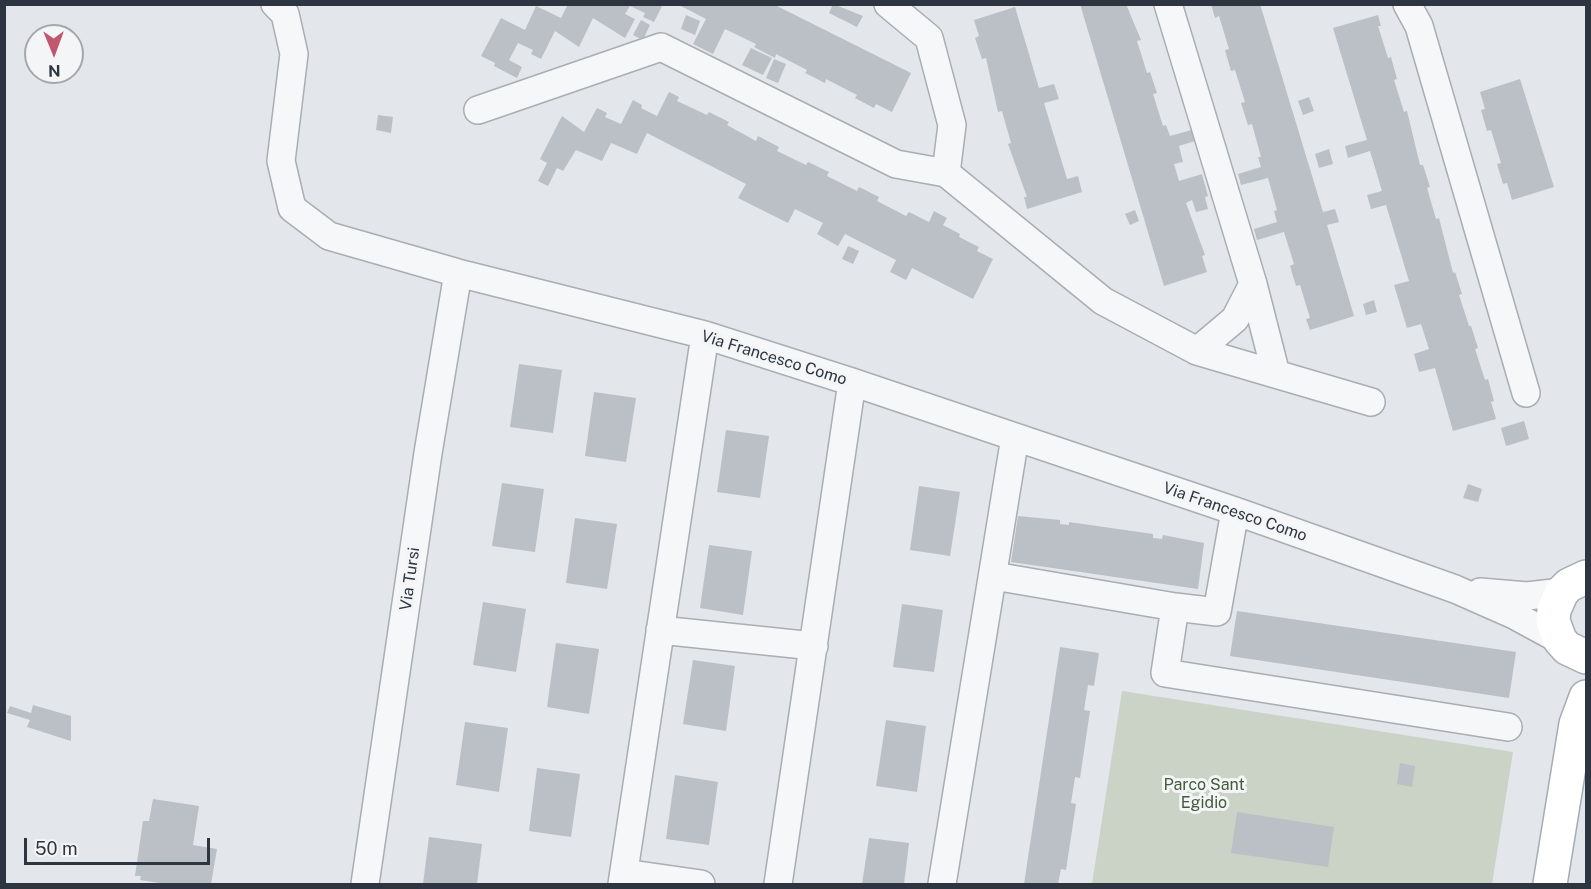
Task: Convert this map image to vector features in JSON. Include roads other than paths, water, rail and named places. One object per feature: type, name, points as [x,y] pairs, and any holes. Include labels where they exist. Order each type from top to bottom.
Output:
[{"type":"main road","points":[[1550,885],[1583,711],[1571,648],[1553,621],[1554,610],[1576,578]]},
{"type":"street","points":[[1168,4],[1252,284],[1276,374]]},
{"type":"street","points":[[1407,4],[1419,26],[1526,393]]},
{"type":"street","points":[[894,5],[929,38],[952,125],[946,173]]},
{"type":"street","name":"Via Francesco Como","points":[[289,8],[294,54],[281,161],[292,208],[329,236],[458,273],[705,335],[852,382],[1235,511],[1455,589],[1514,615],[1571,648]]},
{"type":"street","points":[[478,110],[661,47],[896,164],[946,173],[1103,302],[1197,351],[1371,402]]},
{"type":"street","name":"Via Tursi","points":[[365,885],[426,465],[458,273]]},
{"type":"street","points":[[1197,351],[1235,319],[1252,284]]},
{"type":"street","points":[[700,885],[623,879],[705,335]]},
{"type":"street","points":[[778,885],[852,382]]},
{"type":"street","points":[[942,885],[1015,437]]},
{"type":"street","points":[[994,576],[1217,612],[1235,511]]},
{"type":"street","name":"Via Francesco Como","points":[[1455,589],[1527,596],[1576,578]]},
{"type":"street","points":[[1175,607],[1165,673],[1508,727]]},
{"type":"street","points":[[660,630],[814,646]]},
{"type":"park label","name":"Parco Sant Egidio","points":[[1204,794]]}]
